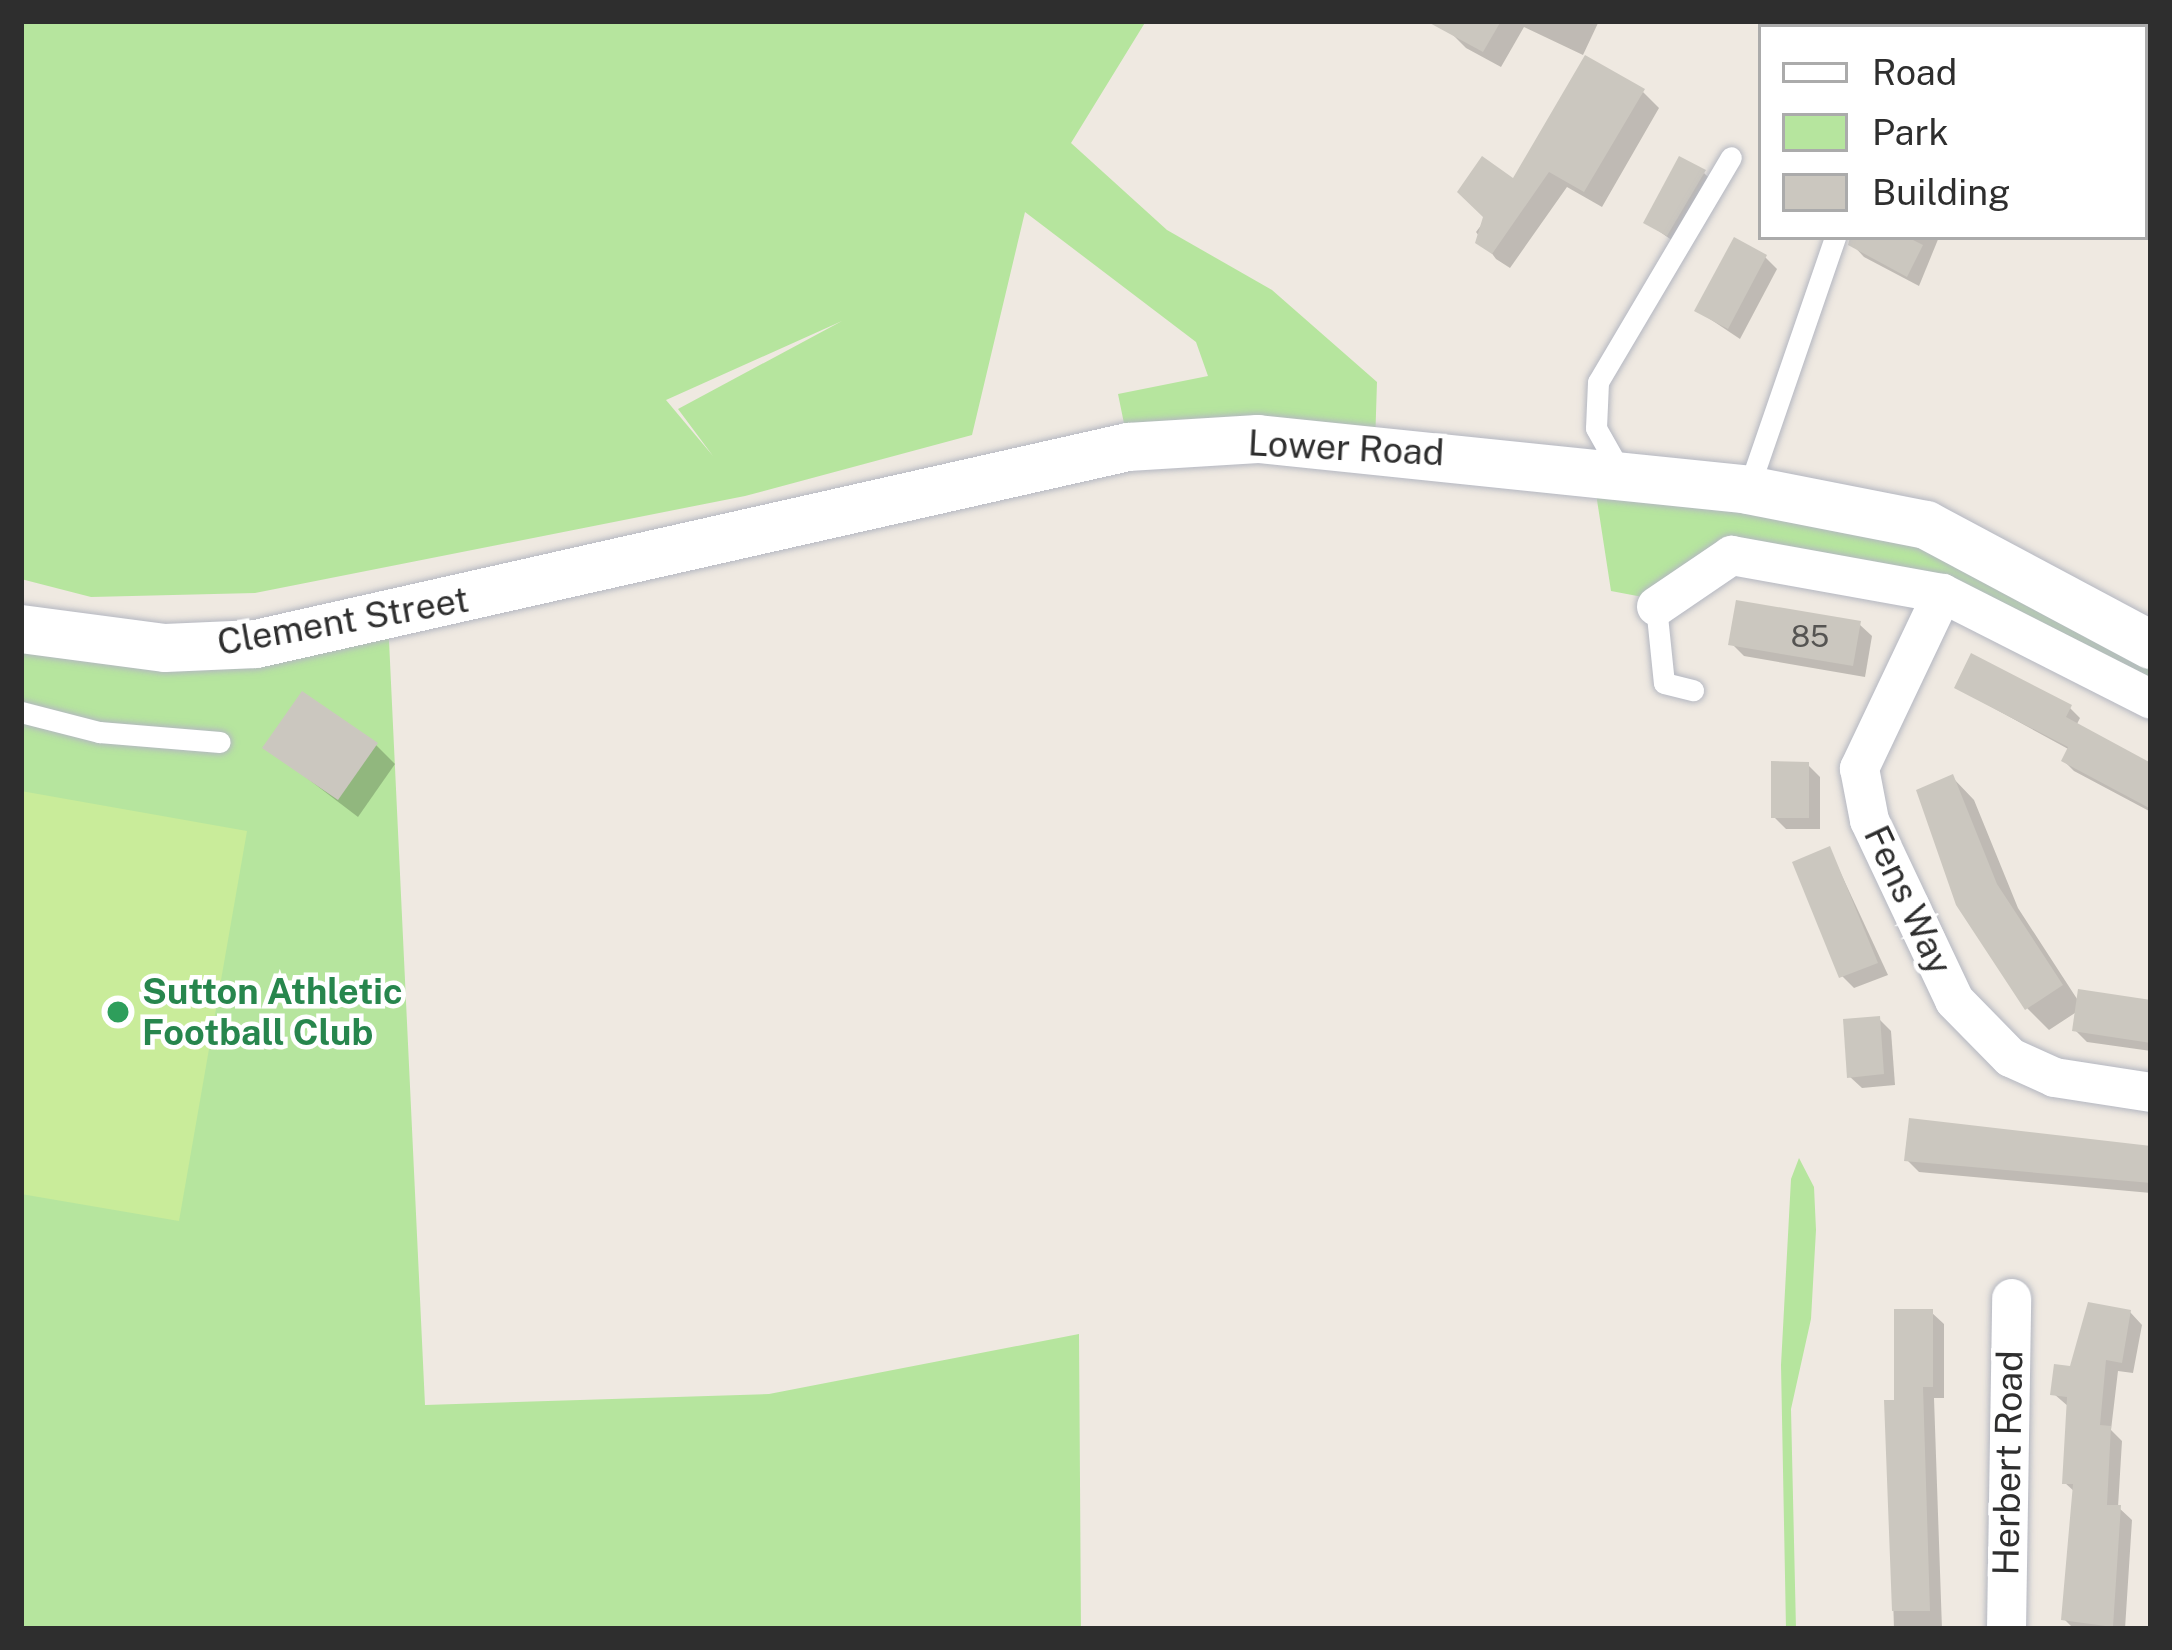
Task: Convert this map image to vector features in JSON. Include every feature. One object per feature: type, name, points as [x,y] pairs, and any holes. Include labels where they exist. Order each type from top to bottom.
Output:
[{"type":"street","name":"Lower Road","points":[[521,586],[1129,447],[1258,439],[1375,445],[1748,490],[1926,525],[2151,645]]},
{"type":"street","points":[[1656,606],[1731,555],[1942,593],[2151,699]]},
{"type":"street","name":"Clement Street","points":[[21,629],[165,648],[256,644],[521,586]]},
{"type":"street","name":"Fens Way","points":[[1942,593],[1859,768],[1869,820],[1954,1000],[2010,1057],[2074,1082],[2151,1092]]},
{"type":"street","name":"Herbert Road","points":[[2006,1629],[2011,1298]]},
{"type":"lane","points":[[1623,477],[1596,428],[1598,382],[1731,157]]},
{"type":"lane","points":[[1748,490],[1834,240]]},
{"type":"lane","points":[[1656,606],[1664,682],[1693,690]]},
{"type":"lane","points":[[21,712],[99,732],[220,742]]},
{"type":"green space","points":[[21,21],[1146,21],[1071,143],[1167,230],[1272,290],[1377,382],[1375,445],[1129,448],[1118,394],[1208,376],[1196,342],[1025,212],[972,435],[745,496],[255,593],[91,597],[21,579]],"holes":[[[842,321],[678,409],[713,456],[666,400]]]},
{"type":"green space","points":[[1593,474],[1926,526],[2151,645],[2151,697],[1942,592],[1709,553],[1648,598],[1611,591]]},
{"type":"green space","points":[[388,619],[425,1405],[769,1394],[1079,1334],[1081,1629],[21,1629],[21,629]]},
{"type":"green space","name":"Sutton Athletic Football Club","points":[[21,791],[247,831],[179,1221],[21,1194]]},
{"type":"green space","points":[[1799,1158],[1814,1187],[1816,1230],[1811,1319],[1791,1409],[1796,1629],[1786,1629],[1781,1365],[1791,1179]]},
{"type":"building","points":[[1426,21],[1501,21],[1483,52]]},
{"type":"building","points":[[1585,55],[1645,89],[1584,192],[1549,172],[1492,254],[1475,243],[1483,217],[1457,192],[1482,156],[1513,178]]},
{"type":"building","points":[[1679,156],[1706,170],[1667,236],[1643,223]]},
{"type":"building","points":[[1734,237],[1767,255],[1728,329],[1694,311]]},
{"type":"building","points":[[1849,240],[1913,240],[1923,245],[1907,277],[1848,245]]},
{"type":"building","points":[[1736,600],[1861,621],[1853,666],[1728,645]]},
{"type":"building","points":[[1971,653],[2072,705],[2066,717],[2151,763],[2151,809],[2061,761],[2068,747],[1954,688]]},
{"type":"building","points":[[302,691],[378,743],[338,800],[262,748]]},
{"type":"building","points":[[1771,761],[1809,762],[1809,818],[1771,818]]},
{"type":"building","points":[[1953,774],[1997,884],[2063,985],[2025,1010],[1956,905],[1916,790]]},
{"type":"building","points":[[1830,846],[1878,963],[1839,978],[1792,862]]},
{"type":"building","points":[[2078,989],[2151,1000],[2151,1043],[2072,1031]]},
{"type":"building","points":[[1880,1016],[1884,1074],[1847,1078],[1843,1019]]},
{"type":"building","points":[[1909,1118],[2151,1146],[2151,1183],[1904,1161]]},
{"type":"building","points":[[2088,1302],[2131,1310],[2122,1363],[2106,1360],[2100,1425],[2111,1426],[2107,1505],[2121,1505],[2113,1627],[2061,1620],[2073,1484],[2062,1484],[2067,1397],[2050,1395],[2054,1364],[2070,1366]]},
{"type":"building","points":[[1894,1309],[1933,1309],[1933,1387],[1923,1387],[1930,1611],[1892,1611],[1884,1400],[1894,1400]]},
{"type":"place","name":"Sutton Athletic Football Club","points":[[118,1012]]}]
